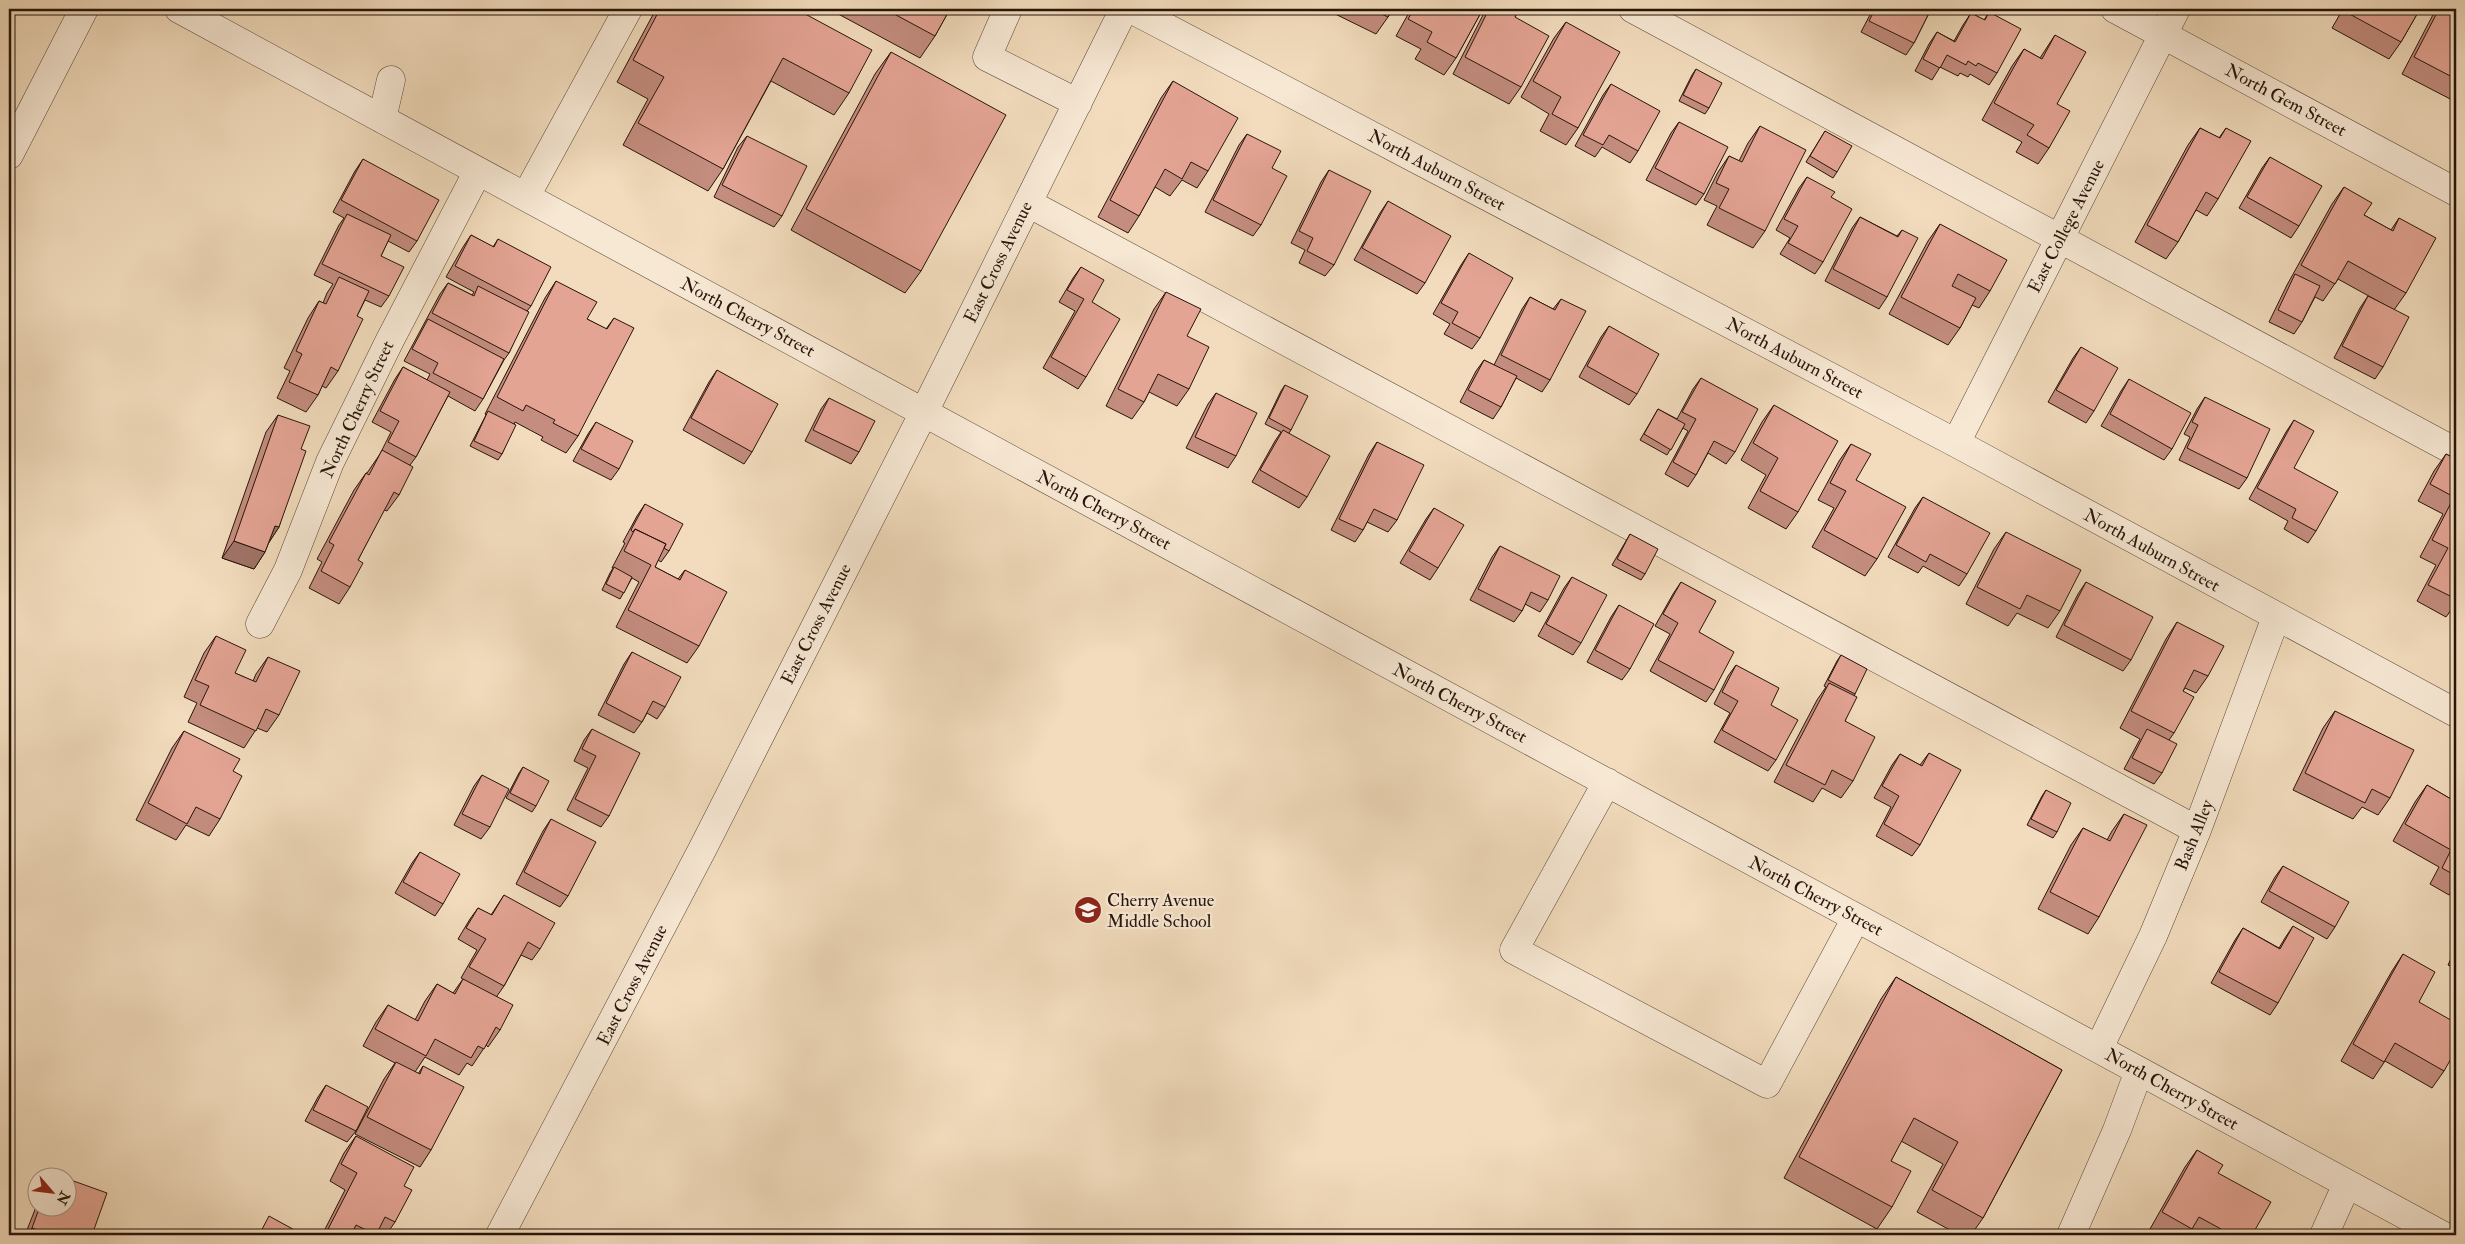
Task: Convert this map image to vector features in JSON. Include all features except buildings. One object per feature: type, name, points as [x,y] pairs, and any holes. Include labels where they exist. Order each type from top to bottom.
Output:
[{"type":"street","points":[[9,155],[84,9]]},
{"type":"street","name":"North Cherry Street","points":[[179,9],[2442,1235]]},
{"type":"street","points":[[526,196],[628,9]]},
{"type":"street","points":[[1008,9],[987,57],[1078,103]]},
{"type":"street","name":"East Cross Avenue","points":[[500,1235],[703,848],[924,412],[1124,9]]},
{"type":"street","name":"North Auburn Street","points":[[1131,9],[1956,443],[2456,713]]},
{"type":"street","points":[[1633,9],[2456,452]]},
{"type":"street","name":"North Gem Street","points":[[2115,9],[2456,192]]},
{"type":"street","name":"East College Avenue","points":[[1956,443],[2176,9]]},
{"type":"street","points":[[382,118],[391,80]]},
{"type":"street","name":"North Cherry Street","points":[[260,624],[288,570],[330,462],[390,340],[478,171]]},
{"type":"street","points":[[1028,203],[2197,830]]},
{"type":"street","name":"Bash Alley","points":[[2099,1048],[2153,936],[2197,830],[2276,617]]},
{"type":"street","points":[[1606,782],[1514,950],[1767,1084],[1856,918]]},
{"type":"street","points":[[2071,1235],[2117,1130],[2139,1071]]},
{"type":"street","points":[[2324,1235],[2347,1184]]},
{"type":"place","name":"Cherry Avenue Middle School","points":[[1088,910]]}]
